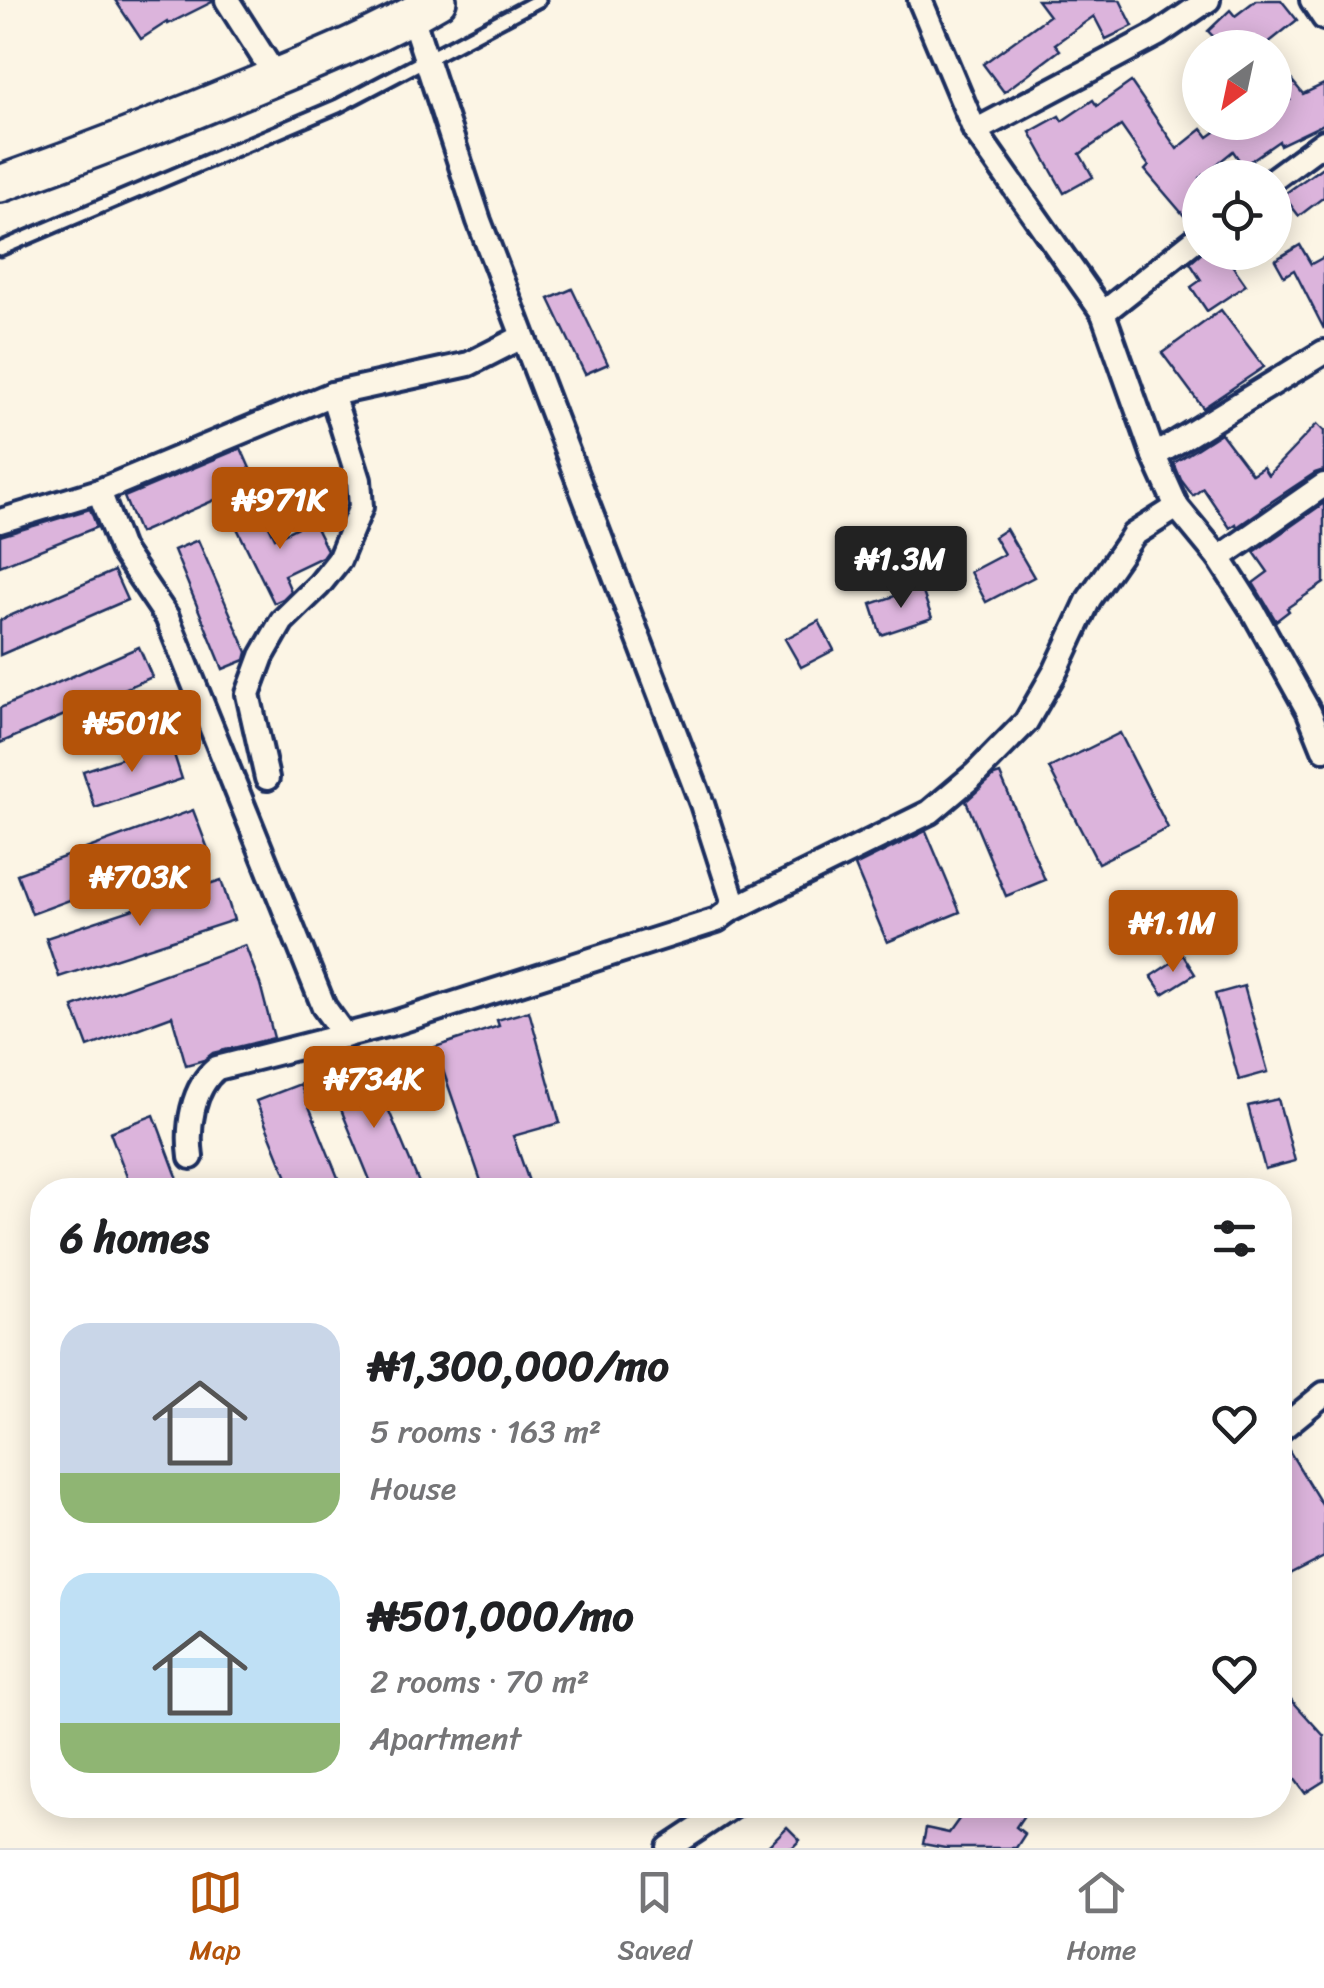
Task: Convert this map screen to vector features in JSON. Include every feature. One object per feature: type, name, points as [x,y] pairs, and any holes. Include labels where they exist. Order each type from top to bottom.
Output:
[{"type":"main road","points":[[0,184],[127,138],[276,77],[425,8]]},
{"type":"street","points":[[227,0],[276,77]]},
{"type":"street","points":[[920,0],[975,131],[1103,313],[1154,456],[1177,507],[1220,558],[1253,610],[1324,749]]},
{"type":"street","points":[[975,131],[1158,34],[1208,0]]},
{"type":"street","points":[[1312,0],[1324,18]]},
{"type":"street","points":[[425,8],[427,59],[478,221],[702,804],[732,897],[729,911]]},
{"type":"street","points":[[1292,166],[1324,142]]},
{"type":"street","points":[[1103,313],[1182,250]]},
{"type":"street","points":[[0,520],[99,490],[332,394],[469,364],[522,337]]},
{"type":"street","points":[[1154,456],[1324,352]]},
{"type":"street","points":[[267,778],[248,694],[262,656],[282,621],[338,560],[361,507],[359,480],[332,394]]},
{"type":"street","points":[[1220,558],[1324,485]]},
{"type":"street","points":[[99,490],[121,549],[172,630],[324,1007],[345,1036]]},
{"type":"street","points":[[191,1157],[189,1142],[197,1094],[217,1068],[394,1023],[717,920],[930,812],[975,774],[1026,722],[1089,599],[1133,535],[1177,507]]},
{"type":"street","points":[[320,1042],[324,1007]]},
{"type":"street","points":[[1292,1420],[1324,1394]]},
{"type":"street","points":[[670,1848],[715,1818]]},
{"type":"lane","points":[[0,249],[338,106],[539,0]]},
{"type":"building","points":[[115,0],[212,2],[167,22],[141,39]]},
{"type":"building","points":[[1037,0],[1120,0],[1133,26],[1106,39],[1094,16],[1055,44],[1060,50],[1004,92],[983,64],[1049,16]]},
{"type":"building","points":[[1256,0],[1281,0],[1297,20],[1284,30],[1209,30],[1230,10],[1235,16]]},
{"type":"building","points":[[1292,81],[1303,94],[1324,84],[1324,124],[1292,139]]},
{"type":"building","points":[[1131,82],[1177,149],[1188,140],[1290,140],[1280,145],[1279,141],[1252,160],[1239,160],[1233,151],[1222,160],[1182,160],[1182,213],[1145,170],[1149,166],[1121,126],[1080,154],[1093,177],[1064,193],[1030,132],[1059,116],[1062,121],[1093,100],[1097,106]]},
{"type":"building","points":[[1324,166],[1324,197],[1299,216],[1292,207],[1292,189]]},
{"type":"building","points":[[1300,245],[1311,264],[1324,257],[1324,329],[1294,270],[1284,276],[1281,270],[1292,270],[1292,250]]},
{"type":"building","points":[[1195,270],[1236,270],[1246,285],[1207,311],[1191,287],[1201,280]]},
{"type":"building","points":[[572,289],[608,364],[585,374],[549,299]]},
{"type":"building","points":[[1221,310],[1264,367],[1203,408],[1162,353]]},
{"type":"building","points":[[1317,424],[1324,431],[1324,470],[1237,527],[1236,524],[1230,528],[1203,488],[1193,496],[1174,463],[1221,433],[1252,474],[1263,467],[1268,475]]},
{"type":"building","points":[[241,448],[256,482],[139,533],[124,497]]},
{"type":"building","points":[[1324,503],[1324,583],[1287,608],[1289,611],[1276,621],[1253,583],[1268,572],[1254,552]]},
{"type":"building","points":[[90,509],[97,527],[0,566],[0,536]]},
{"type":"building","points":[[263,514],[275,538],[312,520],[327,550],[322,557],[284,575],[291,591],[274,603],[236,526]]},
{"type":"building","points":[[1006,529],[1034,577],[986,602],[970,572],[1004,554],[994,537]]},
{"type":"building","points":[[198,540],[247,652],[245,660],[223,669],[174,550]]},
{"type":"building","points":[[114,571],[127,600],[0,655],[0,620]]},
{"type":"building","points":[[921,587],[932,618],[881,635],[871,604]]},
{"type":"building","points":[[819,621],[834,650],[801,667],[785,639]]},
{"type":"building","points":[[139,647],[152,677],[0,743],[0,708]]},
{"type":"building","points":[[1120,733],[1168,828],[1098,863],[1049,768]]},
{"type":"building","points":[[170,742],[182,779],[95,808],[83,771]]},
{"type":"building","points":[[1000,774],[1045,880],[1006,896],[966,801]]},
{"type":"building","points":[[193,810],[208,849],[32,914],[17,874]]},
{"type":"building","points":[[926,831],[960,912],[887,942],[855,866]]},
{"type":"building","points":[[221,880],[234,920],[59,977],[46,938]]},
{"type":"building","points":[[245,945],[274,1038],[213,1053],[186,1065],[172,1016],[88,1047],[73,1007]]},
{"type":"building","points":[[1183,955],[1195,974],[1163,994],[1151,976]]},
{"type":"building","points":[[1244,986],[1268,1072],[1239,1080],[1215,994]]},
{"type":"building","points":[[529,1011],[560,1123],[513,1136],[528,1178],[480,1178],[435,1047],[499,1026],[497,1020]]},
{"type":"building","points":[[369,1063],[417,1178],[369,1178],[329,1080]]},
{"type":"building","points":[[300,1084],[338,1178],[287,1178],[256,1101]]},
{"type":"building","points":[[1278,1099],[1295,1161],[1265,1169],[1248,1106]]},
{"type":"building","points":[[154,1115],[178,1178],[127,1178],[110,1132]]},
{"type":"building","points":[[1292,1455],[1324,1508],[1324,1557],[1292,1573]]},
{"type":"building","points":[[1292,1700],[1324,1736],[1324,1781],[1305,1793],[1292,1775]]},
{"type":"building","points":[[960,1818],[1022,1818],[1016,1827],[1025,1834],[1016,1848],[945,1848],[923,1844],[926,1828],[949,1833]]},
{"type":"building","points":[[787,1827],[800,1840],[792,1848],[766,1848]]}]
